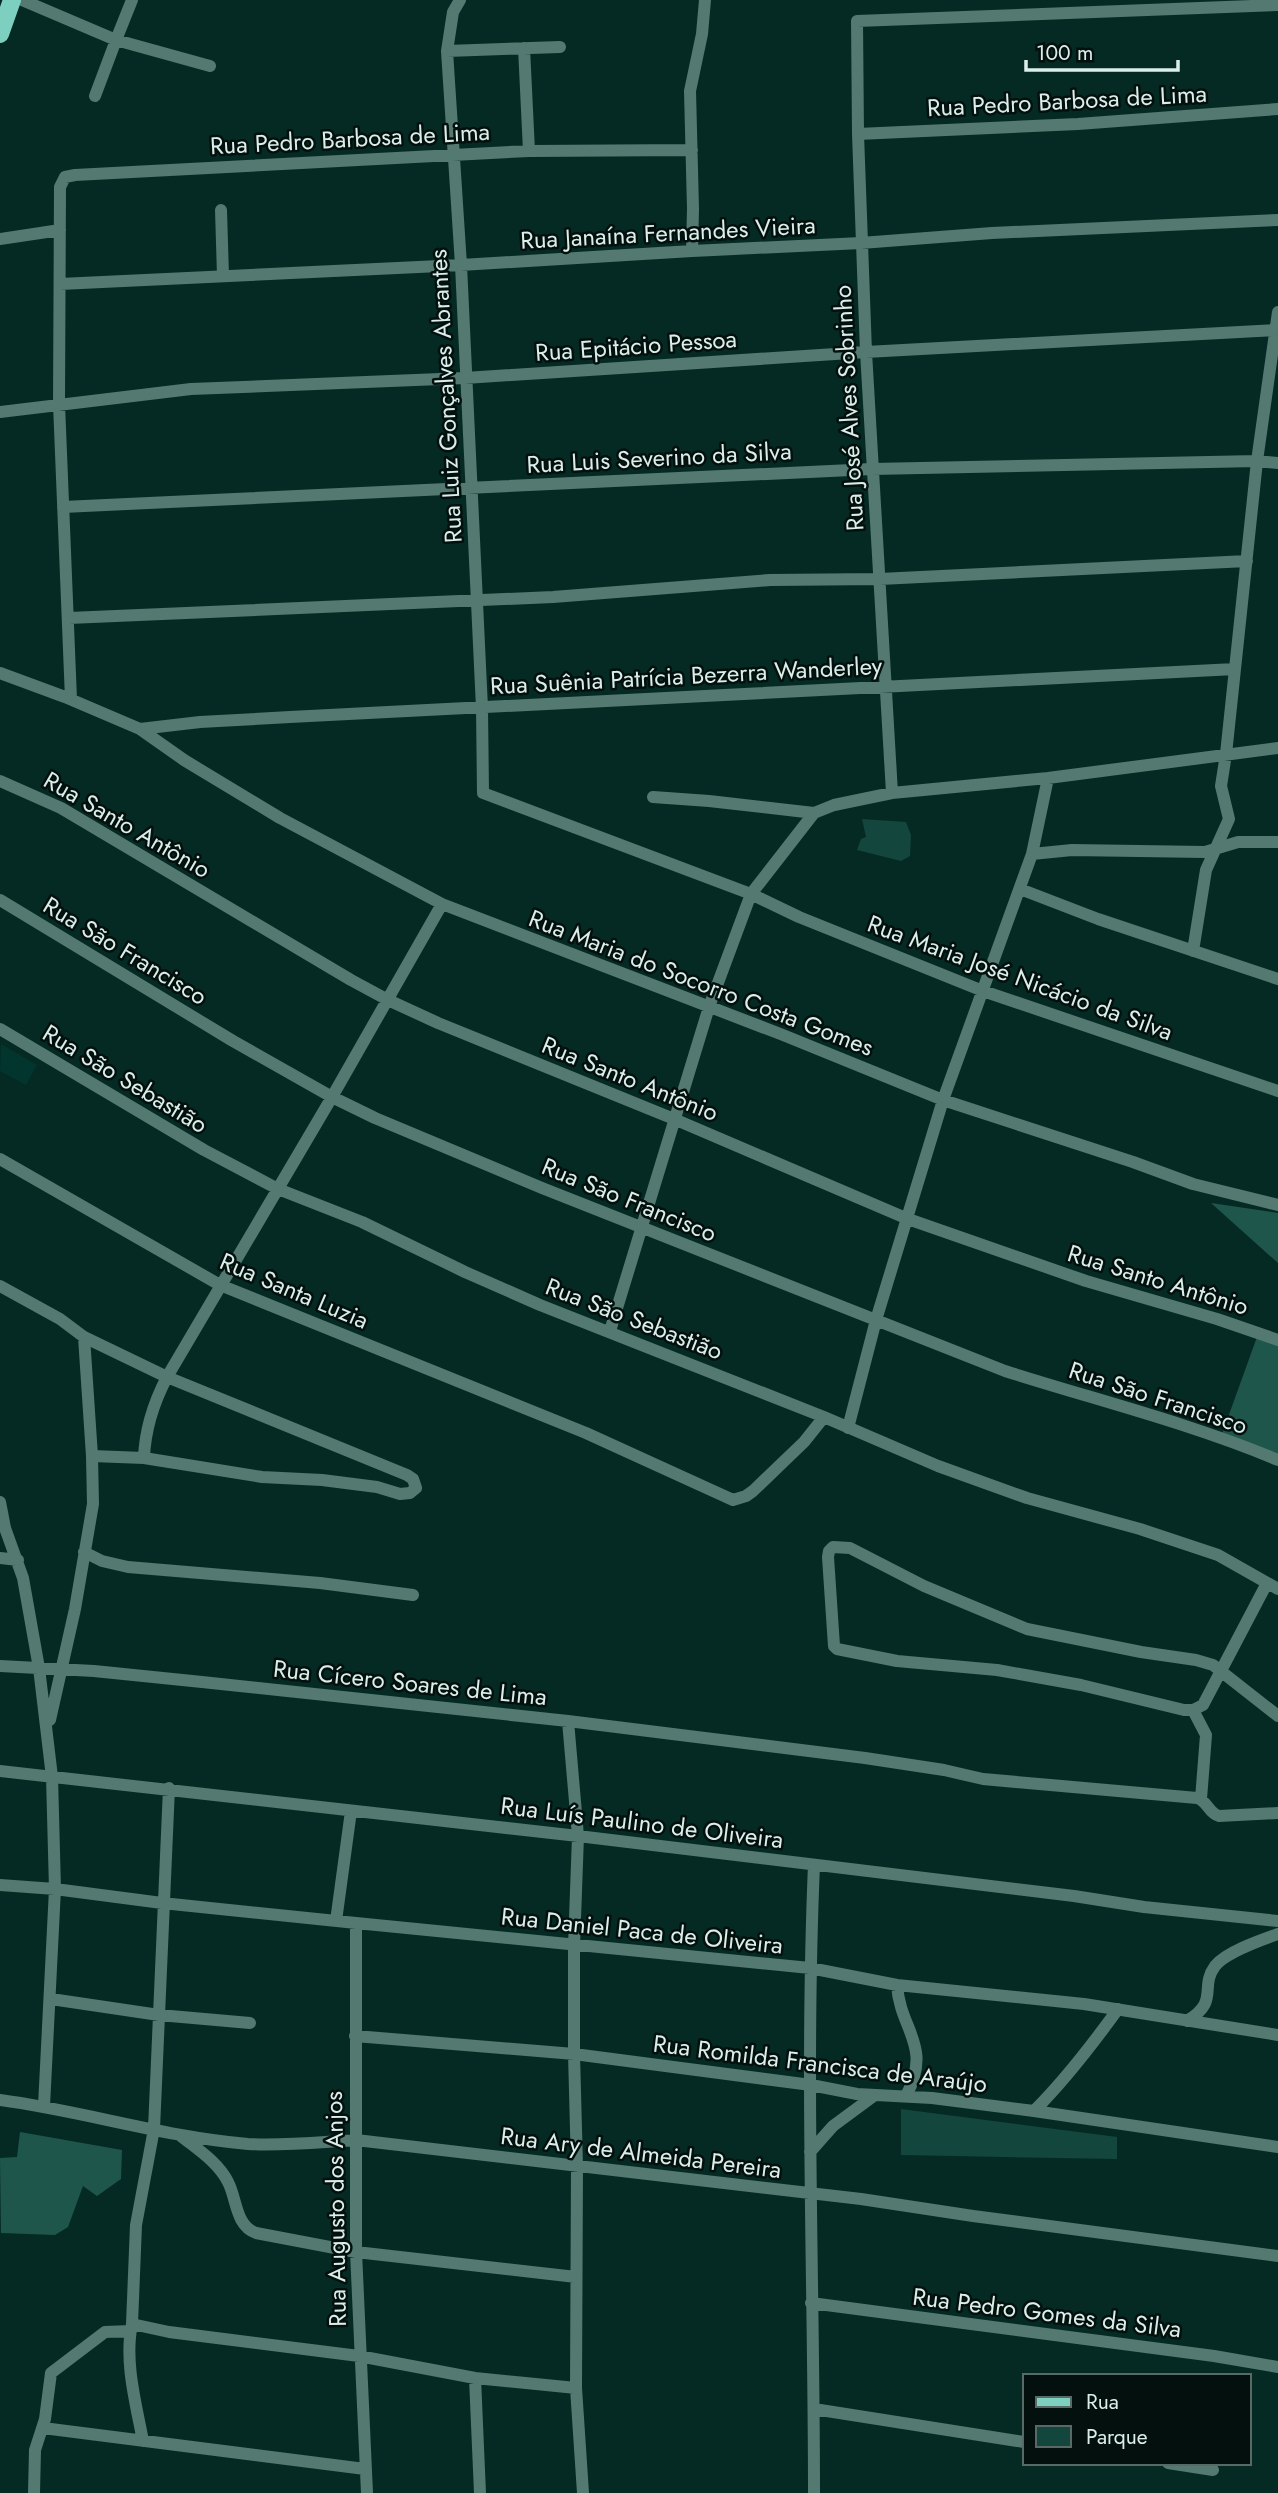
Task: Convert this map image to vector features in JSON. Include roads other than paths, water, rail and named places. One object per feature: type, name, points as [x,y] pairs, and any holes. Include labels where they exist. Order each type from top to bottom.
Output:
[{"type":"main road","points":[[0,34],[12,0]]},
{"type":"street","points":[[22,0],[116,40],[210,66]]},
{"type":"street","points":[[95,96],[132,0]]},
{"type":"street","name":"Rua Luiz Gonçalves Abrantes","points":[[460,0],[450,25],[447,51],[461,265],[482,708],[483,793]]},
{"type":"street","points":[[692,251],[690,91],[702,34],[705,0]]},
{"type":"street","name":"Rua José Alves Sobrinho","points":[[892,793],[861,243],[857,21],[1278,5]]},
{"type":"street","points":[[447,51],[560,47]]},
{"type":"street","points":[[524,48],[529,151]]},
{"type":"street","name":"Rua Pedro Barbosa de Lima","points":[[858,134],[1077,124],[1278,109]]},
{"type":"street","name":"Rua Pedro Barbosa de Lima","points":[[60,230],[62,181],[69,176],[529,151],[692,150]]},
{"type":"street","points":[[221,210],[223,276]]},
{"type":"street","name":"Rua Janaína Fernandes Vieira","points":[[60,284],[1278,220]]},
{"type":"street","points":[[0,239],[60,230],[59,404],[71,699]]},
{"type":"street","points":[[1193,951],[1206,870],[1229,819],[1221,786],[1257,461],[1278,312]]},
{"type":"street","name":"Rua Epitácio Pessoa","points":[[0,412],[212,388],[465,379],[866,352],[1276,330]]},
{"type":"street","name":"Rua Luis Severino da Silva","points":[[63,507],[872,469],[1257,461],[1278,463]]},
{"type":"street","points":[[69,618],[553,597],[770,580],[880,579],[1247,561]]},
{"type":"street","name":"Rua Suênia Patrícia Bezerra Wanderley","points":[[140,729],[213,721],[1235,669]]},
{"type":"street","name":"Rua Maria do Socorro Costa Gomes","points":[[0,673],[71,699],[140,729],[184,760],[280,818],[442,904],[943,1100],[1193,1184],[1278,1205]]},
{"type":"street","points":[[653,797],[709,800],[814,813],[834,805],[892,793],[1048,778],[1278,748]]},
{"type":"street","points":[[848,1428],[876,1320],[943,1100],[1032,853],[1048,778]]},
{"type":"street","name":"Rua Santo Antônio","points":[[0,781],[61,808],[388,1000],[450,1028],[674,1119],[908,1219],[1086,1281],[1217,1319],[1278,1340]]},
{"type":"street","name":"Rua Maria José Nicácio da Silva","points":[[483,793],[751,894],[799,917],[983,991],[1278,1091]]},
{"type":"street","points":[[610,1331],[709,1007],[751,894],[814,813]]},
{"type":"street","points":[[1032,853],[1072,850],[1185,852],[1214,850],[1238,842],[1278,842]]},
{"type":"street","points":[[1020,889],[1098,919],[1278,979]]},
{"type":"street","name":"Rua São Francisco","points":[[0,900],[233,1041],[332,1097],[444,1147],[1005,1371],[1133,1408],[1278,1460]]},
{"type":"street","points":[[144,1458],[145,1437],[151,1414],[167,1377],[442,904]]},
{"type":"street","name":"Rua São Sebastião","points":[[0,1029],[204,1150],[278,1189],[362,1222],[515,1294],[824,1417],[938,1466],[1027,1497],[1140,1529],[1218,1555],[1273,1586]]},
{"type":"street","name":"Rua Santa Luzia","points":[[0,1159],[220,1285],[586,1433],[733,1500],[753,1491],[804,1442],[824,1417]]},
{"type":"street","points":[[0,1286],[60,1319],[84,1337],[167,1377],[407,1475],[416,1485],[410,1493],[400,1494],[377,1487],[322,1480],[262,1477],[144,1458],[92,1456]]},
{"type":"street","points":[[48,1731],[77,1603],[93,1504],[84,1337]]},
{"type":"street","points":[[0,1502],[5,1528],[23,1577],[39,1668],[52,1776],[55,1889],[44,2106]]},
{"type":"street","points":[[1273,1586],[1221,1670],[1203,1705],[1193,1710],[1174,1709],[1081,1685],[997,1670],[897,1661],[838,1649],[834,1646],[829,1551],[835,1546],[850,1548],[924,1586],[1027,1629],[1196,1660],[1221,1670],[1278,1716]]},
{"type":"street","points":[[84,1552],[114,1566],[320,1583],[413,1595]]},
{"type":"street","points":[[0,1558],[18,1560]]},
{"type":"street","name":"Rua Cícero Soares de Lima","points":[[0,1666],[202,1682],[568,1721],[944,1770],[983,1779],[1201,1799]]},
{"type":"street","points":[[1193,1710],[1206,1735],[1201,1799],[1212,1813],[1219,1816],[1278,1813]]},
{"type":"street","points":[[568,1721],[578,1836],[573,2054],[577,2167],[576,2388],[583,2493]]},
{"type":"street","name":"Rua Luís Paulino de Oliveira","points":[[0,1771],[578,1836],[1278,1921]]},
{"type":"street","points":[[143,2441],[133,2387],[135,2225],[153,2129],[169,1788]]},
{"type":"street","points":[[336,1921],[351,1811]]},
{"type":"street","points":[[814,1865],[810,1968],[814,2493]]},
{"type":"street","name":"Rua Daniel Paca de Oliveira","points":[[0,1885],[574,1946],[810,1968],[897,1985],[1084,2004],[1278,2035]]},
{"type":"street","name":"Rua Augusto dos Anjos","points":[[356,1923],[356,2252],[367,2493]]},
{"type":"street","points":[[1187,2021],[1205,2007],[1213,1970],[1219,1961],[1278,1934]]},
{"type":"street","points":[[897,1985],[899,2005],[912,2032],[917,2052],[915,2077],[906,2096]]},
{"type":"street","points":[[51,1999],[159,2015],[250,2023]]},
{"type":"street","points":[[1034,2111],[1092,2046],[1118,2009]]},
{"type":"street","name":"Rua Romilda Francisca de Araújo","points":[[355,2036],[573,2054],[811,2085],[831,2091],[906,2096],[1034,2111],[1278,2147]]},
{"type":"street","points":[[810,2152],[832,2126],[876,2095]]},
{"type":"street","name":"Rua Ary de Almeida Pereira","points":[[0,2100],[44,2106],[181,2136],[261,2144],[356,2140],[810,2193],[1278,2256]]},
{"type":"street","points":[[181,2136],[217,2166],[227,2178],[241,2220],[250,2231],[282,2240],[356,2252],[576,2277]]},
{"type":"street","name":"Rua Pedro Gomes da Silva","points":[[811,2303],[1214,2356],[1278,2367]]},
{"type":"street","points":[[34,2493],[34,2450],[43,2428],[51,2373],[105,2332],[132,2328],[169,2332],[359,2357],[475,2378],[576,2388]]},
{"type":"street","points":[[475,2378],[480,2493]]},
{"type":"street","points":[[814,2409],[1023,2442]]},
{"type":"street","points":[[43,2428],[365,2469]]},
{"type":"street","points":[[1181,2465],[1213,2470]]}]
